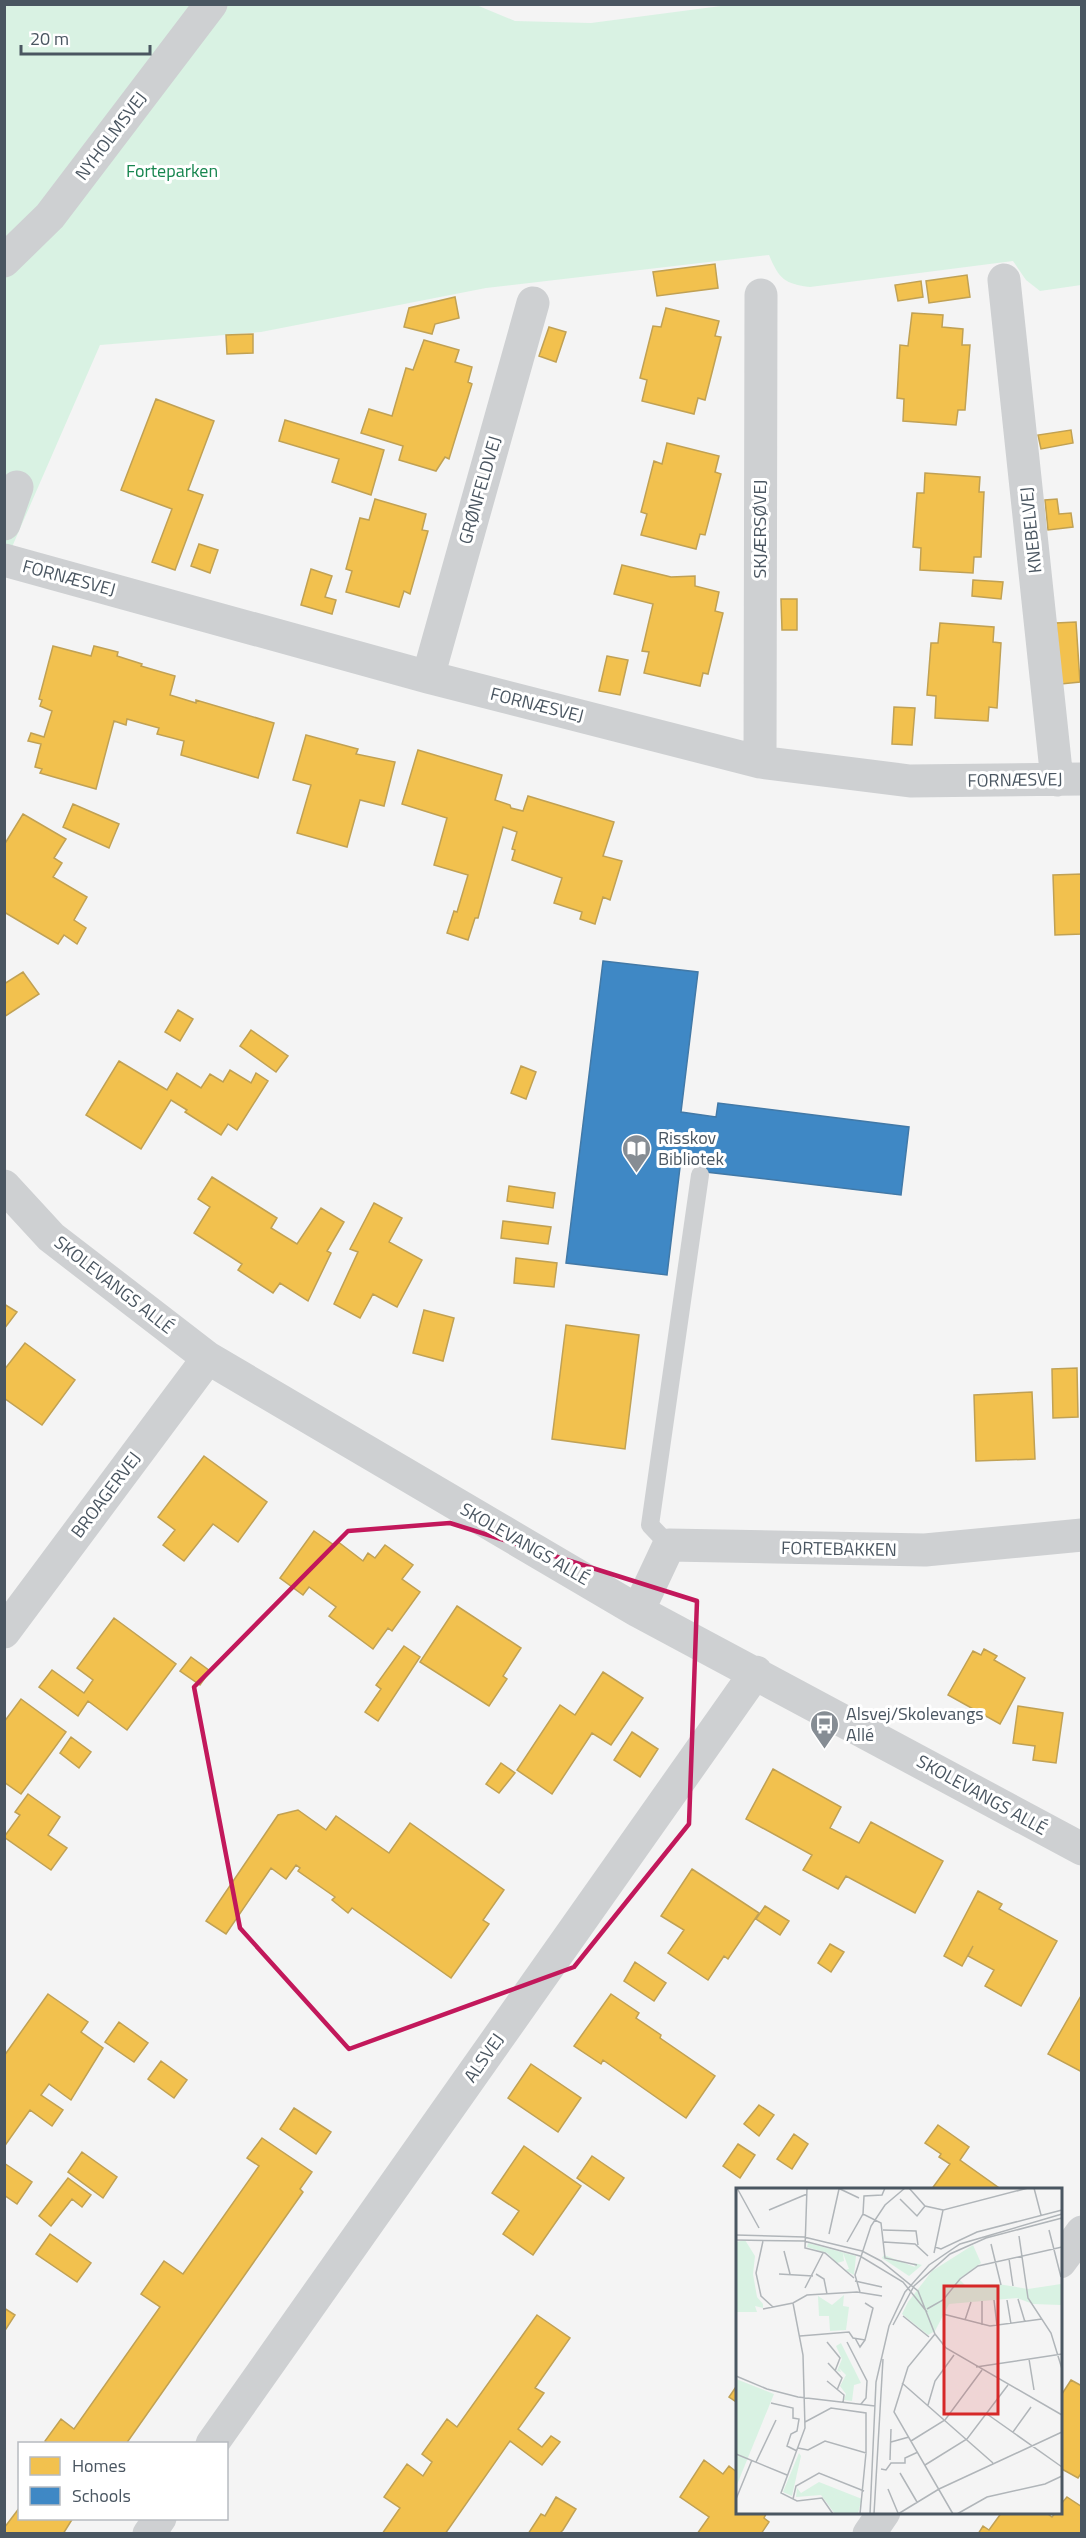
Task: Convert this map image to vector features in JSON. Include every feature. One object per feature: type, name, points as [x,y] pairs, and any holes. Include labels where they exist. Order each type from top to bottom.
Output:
[{"type":"street","name":"NYHOLMSVEJ","points":[[4,261],[50,216],[211,4]]},
{"type":"street","name":"KNEBELVEJ","points":[[1004,280],[1069,780]]},
{"type":"street","name":"SKJÆRSØVEJ","points":[[760,762],[761,295]]},
{"type":"street","name":"GRØNFELDVEJ","points":[[428,677],[533,303]]},
{"type":"street","points":[[4,524],[17,488]]},
{"type":"street","name":"FORNÆSVEJ","points":[[4,560],[428,677],[760,762],[910,781],[1069,780]]},
{"type":"street","name":"SKOLEVANGS ALLÉ","points":[[4,1186],[51,1237],[208,1358],[638,1611],[756,1672],[1082,1849]]},
{"type":"street","name":"BROAGERVEJ","points":[[4,1632],[208,1358]]},
{"type":"street","name":"FORTEBAKKEN","points":[[669,1545],[925,1550],[1082,1535]]},
{"type":"street","points":[[638,1611],[669,1545]]},
{"type":"street","name":"ALSVEJ","points":[[213,2442],[756,1672]]},
{"type":"street","points":[[1062,2259],[1082,2232]]},
{"type":"street","points":[[869,2534],[883,2514]]},
{"type":"street","points":[[149,2534],[159,2520]]},
{"type":"lane","points":[[669,1545],[650,1525],[700,1175]]},
{"type":"highlighted area","points":[[450,1523],[697,1601],[689,1824],[574,1967],[349,2049],[240,1928],[194,1687],[348,1531]]},
{"type":"green space","name":"Forteparken","points":[[474,4],[515,21],[591,23],[736,4],[1081,5],[1081,285],[1040,291],[1026,280],[1013,261],[810,287],[794,284],[784,279],[776,270],[769,255],[486,288],[261,332],[100,345],[5,563],[5,5]]},
{"type":"building: Homes","points":[[715,264],[718,288],[657,296],[653,272]]},
{"type":"building: Homes","points":[[967,275],[970,297],[929,303],[926,281]]},
{"type":"building: Homes","points":[[921,281],[923,297],[898,301],[895,285]]},
{"type":"building: Homes","points":[[455,297],[459,318],[435,324],[432,334],[404,327],[409,308]]},
{"type":"building: Homes","points":[[666,308],[719,321],[715,336],[721,337],[705,400],[698,398],[694,414],[642,401],[647,380],[640,378],[653,326],[661,327]]},
{"type":"building: Homes","points":[[912,313],[943,315],[942,327],[963,329],[962,345],[970,345],[965,410],[958,410],[956,425],[903,421],[904,399],[897,398],[900,345],[908,346]]},
{"type":"building: Homes","points":[[549,327],[566,332],[556,362],[539,356]]},
{"type":"building: Homes","points":[[253,334],[253,353],[227,354],[226,335]]},
{"type":"building: Homes","points":[[424,340],[459,350],[455,362],[472,367],[468,382],[472,384],[449,459],[445,457],[436,471],[399,460],[403,446],[361,433],[369,409],[392,416],[406,368],[413,370]]},
{"type":"building: Homes","points":[[156,399],[214,421],[188,490],[203,495],[175,570],[152,562],[172,509],[121,490]]},
{"type":"building: Homes","points":[[285,420],[384,450],[371,495],[332,482],[339,459],[279,441]]},
{"type":"building: Homes","points":[[1071,430],[1073,443],[1041,449],[1038,435]]},
{"type":"building: Homes","points":[[667,443],[719,456],[715,472],[721,474],[705,535],[700,534],[696,549],[641,535],[647,514],[641,512],[654,461],[662,464]]},
{"type":"building: Homes","points":[[925,473],[980,477],[979,492],[984,492],[981,557],[974,557],[973,573],[920,570],[921,548],[913,547],[917,493],[924,493]]},
{"type":"building: Homes","points":[[375,499],[426,514],[422,530],[428,531],[410,594],[404,591],[399,607],[346,592],[352,571],[346,569],[360,518],[369,520]]},
{"type":"building: Homes","points":[[1057,499],[1059,514],[1071,513],[1073,527],[1048,530],[1045,500]]},
{"type":"building: Homes","points":[[199,544],[218,550],[210,573],[191,566]]},
{"type":"building: Homes","points":[[622,565],[671,577],[695,576],[695,586],[719,592],[715,611],[723,613],[708,674],[703,673],[700,686],[644,673],[649,652],[642,651],[653,604],[614,594]]},
{"type":"building: Homes","points":[[311,569],[332,576],[325,597],[336,600],[332,614],[301,605]]},
{"type":"building: Homes","points":[[973,580],[1003,582],[1001,599],[972,596]]},
{"type":"building: Homes","points":[[781,599],[797,599],[797,630],[782,630]]},
{"type":"building: Homes","points":[[1076,622],[1080,682],[1061,684],[1056,623]]},
{"type":"building: Homes","points":[[940,623],[994,627],[993,642],[1001,643],[997,708],[989,707],[988,721],[935,718],[936,696],[927,695],[931,643],[938,643]]},
{"type":"building: Homes","points":[[53,646],[91,656],[94,646],[118,652],[117,656],[175,676],[170,695],[196,703],[196,700],[274,723],[258,778],[181,755],[184,741],[157,734],[159,728],[127,719],[126,725],[114,721],[96,789],[40,773],[42,769],[35,767],[41,744],[28,741],[31,733],[44,737],[52,711],[40,706],[42,700],[39,699]]},
{"type":"building: Homes","points":[[607,656],[628,660],[620,695],[599,691]]},
{"type":"building: Homes","points":[[894,707],[915,708],[912,745],[892,744]]},
{"type":"building: Homes","points":[[306,735],[358,749],[356,754],[395,762],[384,806],[360,800],[347,847],[297,833],[311,785],[293,780]]},
{"type":"building: Homes","points":[[418,750],[502,775],[495,800],[510,805],[511,808],[523,811],[528,796],[614,822],[603,856],[622,861],[610,900],[603,897],[595,924],[580,919],[582,912],[554,903],[562,878],[512,860],[515,850],[512,849],[517,832],[503,827],[478,918],[475,918],[468,940],[447,933],[454,911],[457,912],[468,875],[434,865],[447,818],[402,804]]},
{"type":"building: Homes","points":[[73,804],[119,824],[109,848],[63,827]]},
{"type":"building: Homes","points":[[23,814],[66,839],[54,858],[62,863],[53,877],[87,897],[74,920],[86,928],[77,944],[64,935],[58,944],[4,912],[4,845]]},
{"type":"building: Homes","points":[[1082,874],[1082,934],[1055,935],[1053,875]]},
{"type":"building: Homes","points":[[23,972],[39,994],[4,1017],[4,984]]},
{"type":"building: Homes","points":[[178,1010],[193,1019],[180,1041],[165,1032]]},
{"type":"building: Homes","points":[[251,1030],[288,1056],[276,1072],[240,1046]]},
{"type":"building: Homes","points":[[119,1061],[167,1090],[177,1073],[201,1088],[210,1074],[223,1082],[230,1070],[251,1083],[256,1073],[268,1081],[237,1130],[228,1124],[221,1135],[185,1112],[187,1110],[171,1100],[141,1149],[86,1115]]},
{"type":"building: Homes","points":[[521,1066],[536,1072],[526,1099],[511,1093]]},
{"type":"building: Homes","points":[[212,1177],[277,1218],[271,1228],[297,1244],[321,1208],[344,1222],[327,1251],[331,1253],[308,1301],[280,1283],[273,1293],[238,1270],[242,1264],[194,1233],[210,1207],[198,1199]]},
{"type":"building: Homes","points":[[509,1186],[555,1193],[553,1208],[507,1201]]},
{"type":"building: Homes","points":[[374,1203],[402,1218],[389,1242],[422,1260],[397,1307],[373,1294],[360,1318],[334,1304],[358,1252],[350,1249]]},
{"type":"building: Homes","points":[[503,1221],[551,1227],[548,1244],[501,1238]]},
{"type":"building: Homes","points":[[516,1258],[557,1263],[554,1287],[514,1283]]},
{"type":"building: Homes","points":[[4,1304],[17,1312],[4,1329]]},
{"type":"building: Homes","points":[[424,1310],[454,1318],[443,1361],[413,1353]]},
{"type":"building: Homes","points":[[566,1325],[639,1335],[625,1449],[552,1439]]},
{"type":"building: Homes","points":[[25,1343],[75,1380],[42,1425],[4,1398],[4,1370]]},
{"type":"building: Homes","points":[[1077,1368],[1078,1417],[1053,1418],[1052,1369]]},
{"type":"building: Homes","points":[[1032,1392],[1035,1459],[976,1461],[974,1395]]},
{"type":"building: Homes","points":[[204,1456],[267,1502],[238,1542],[213,1524],[184,1561],[163,1545],[175,1530],[158,1517]]},
{"type":"building: Homes","points":[[314,1531],[334,1545],[337,1541],[363,1561],[368,1553],[375,1558],[385,1545],[413,1565],[402,1579],[420,1592],[392,1631],[388,1628],[373,1649],[329,1616],[336,1607],[309,1587],[303,1595],[280,1578]]},
{"type":"building: Homes","points":[[457,1606],[521,1648],[503,1676],[507,1679],[489,1706],[420,1662]]},
{"type":"building: Homes","points":[[114,1618],[176,1664],[127,1730],[88,1701],[78,1716],[39,1687],[52,1670],[84,1693],[93,1680],[77,1668]]},
{"type":"building: Homes","points":[[404,1646],[420,1657],[378,1721],[365,1712],[381,1689],[376,1685]]},
{"type":"building: Homes","points":[[984,1649],[997,1656],[994,1660],[1025,1678],[1000,1724],[948,1695],[973,1651],[981,1655]]},
{"type":"building: Homes","points":[[191,1657],[210,1671],[200,1685],[180,1671]]},
{"type":"building: Homes","points":[[603,1672],[643,1698],[611,1745],[592,1733],[552,1794],[517,1770],[560,1705],[575,1715]]},
{"type":"building: Homes","points":[[21,1699],[66,1732],[21,1794],[4,1782],[4,1722]]},
{"type":"building: Homes","points":[[1018,1706],[1063,1713],[1056,1763],[1033,1760],[1035,1746],[1013,1743]]},
{"type":"building: Homes","points":[[632,1732],[658,1749],[640,1777],[614,1760]]},
{"type":"building: Homes","points":[[71,1737],[91,1752],[79,1768],[60,1753]]},
{"type":"building: Homes","points":[[501,1763],[515,1773],[499,1793],[486,1784]]},
{"type":"building: Homes","points":[[773,1769],[841,1807],[830,1828],[859,1843],[871,1822],[943,1861],[915,1913],[846,1876],[838,1889],[803,1870],[812,1855],[746,1819]]},
{"type":"building: Homes","points":[[28,1794],[60,1817],[48,1835],[67,1848],[51,1870],[4,1837],[20,1815],[15,1812]]},
{"type":"building: Homes","points":[[298,1810],[326,1830],[336,1816],[389,1853],[410,1823],[504,1890],[483,1920],[489,1924],[451,1978],[352,1908],[348,1913],[332,1900],[335,1897],[298,1871],[300,1868],[296,1865],[286,1879],[271,1868],[226,1934],[206,1921],[278,1815]]},
{"type":"building: Homes","points":[[692,1869],[759,1913],[728,1959],[724,1956],[708,1980],[668,1953],[684,1930],[661,1916]]},
{"type":"building: Homes","points":[[978,1891],[1002,1904],[999,1909],[1057,1941],[1021,2006],[985,1986],[994,1970],[968,1956],[973,1946],[962,1966],[944,1956]]},
{"type":"building: Homes","points":[[765,1906],[789,1921],[780,1935],[756,1919]]},
{"type":"building: Homes","points":[[830,1944],[844,1952],[831,1972],[818,1963]]},
{"type":"building: Homes","points":[[635,1962],[666,1983],[654,2001],[624,1981]]},
{"type":"building: Homes","points":[[48,1994],[88,2022],[81,2032],[103,2048],[71,2100],[49,2084],[41,2095],[63,2110],[52,2126],[30,2110],[4,2147],[4,2056]]},
{"type":"building: Homes","points":[[611,1994],[639,2013],[636,2018],[661,2035],[660,2038],[715,2076],[686,2118],[603,2060],[601,2064],[574,2046]]},
{"type":"building: Homes","points":[[1082,1994],[1082,2072],[1048,2054]]},
{"type":"building: Homes","points":[[119,2022],[148,2043],[134,2062],[105,2042]]},
{"type":"building: Homes","points":[[161,2061],[187,2080],[174,2098],[148,2079]]},
{"type":"building: Homes","points":[[531,2064],[581,2098],[558,2132],[508,2098]]},
{"type":"building: Homes","points":[[759,2105],[774,2115],[759,2136],[744,2124]]},
{"type":"building: Homes","points":[[294,2108],[331,2132],[316,2154],[280,2129]]},
{"type":"building: Homes","points":[[938,2125],[969,2147],[960,2160],[999,2188],[932,2188],[950,2164],[939,2157],[941,2154],[925,2143]]},
{"type":"building: Homes","points":[[794,2134],[808,2144],[792,2169],[777,2159]]},
{"type":"building: Homes","points":[[262,2138],[312,2172],[300,2189],[303,2192],[127,2442],[46,2442],[61,2419],[74,2429],[160,2307],[141,2294],[164,2261],[183,2274],[259,2166],[247,2158]]},
{"type":"building: Homes","points":[[738,2144],[755,2155],[740,2178],[723,2166]]},
{"type":"building: Homes","points":[[524,2146],[581,2186],[533,2255],[503,2234],[519,2211],[492,2193]]},
{"type":"building: Homes","points":[[82,2152],[117,2177],[103,2198],[68,2172]]},
{"type":"building: Homes","points":[[592,2156],[624,2178],[609,2200],[577,2178]]},
{"type":"building: Homes","points":[[4,2163],[32,2182],[17,2204],[4,2195]]},
{"type":"building: Homes","points":[[68,2178],[91,2195],[82,2207],[72,2199],[51,2226],[39,2216]]},
{"type":"building: Homes","points":[[50,2234],[91,2263],[77,2282],[36,2254]]},
{"type":"building: Homes","points":[[4,2308],[15,2315],[4,2332]]},
{"type":"building: Homes","points":[[537,2315],[570,2338],[535,2388],[544,2393],[518,2429],[542,2447],[551,2436],[560,2442],[542,2465],[510,2441],[445,2534],[382,2534],[400,2508],[384,2497],[407,2464],[423,2476],[432,2462],[422,2454],[447,2419],[457,2427]]},
{"type":"building: Homes","points":[[1071,2380],[1082,2386],[1082,2472],[1078,2478],[1062,2469],[1062,2394]]},
{"type":"building: Homes","points":[[736,2387],[736,2402],[729,2397]]},
{"type":"building: Homes","points":[[704,2460],[723,2474],[729,2466],[736,2471],[736,2514],[766,2514],[764,2518],[769,2522],[761,2534],[697,2534],[709,2517],[680,2497]]},
{"type":"building: Homes","points":[[556,2497],[576,2509],[563,2530],[559,2534],[528,2534],[541,2514],[545,2516]]},
{"type":"building: Homes","points":[[1067,2497],[1082,2507],[1082,2534],[978,2534],[983,2526],[989,2530],[1001,2514],[1048,2514],[1052,2517],[1054,2514],[1062,2514],[1062,2503]]},
{"type":"building: Homes","points":[[18,2510],[18,2520],[72,2520],[63,2534],[4,2534],[4,2528]]},
{"type":"building: Schools","points":[[603,961],[698,972],[681,1112],[716,1117],[718,1103],[909,1127],[901,1195],[706,1172],[708,1163],[681,1159],[667,1275],[566,1263]]},
{"type":"place","name":"Risskov Bibliotek","points":[[637,1174]]},
{"type":"place","name":"Alsvej/Skolevangs Allé","points":[[825,1750]]}]
